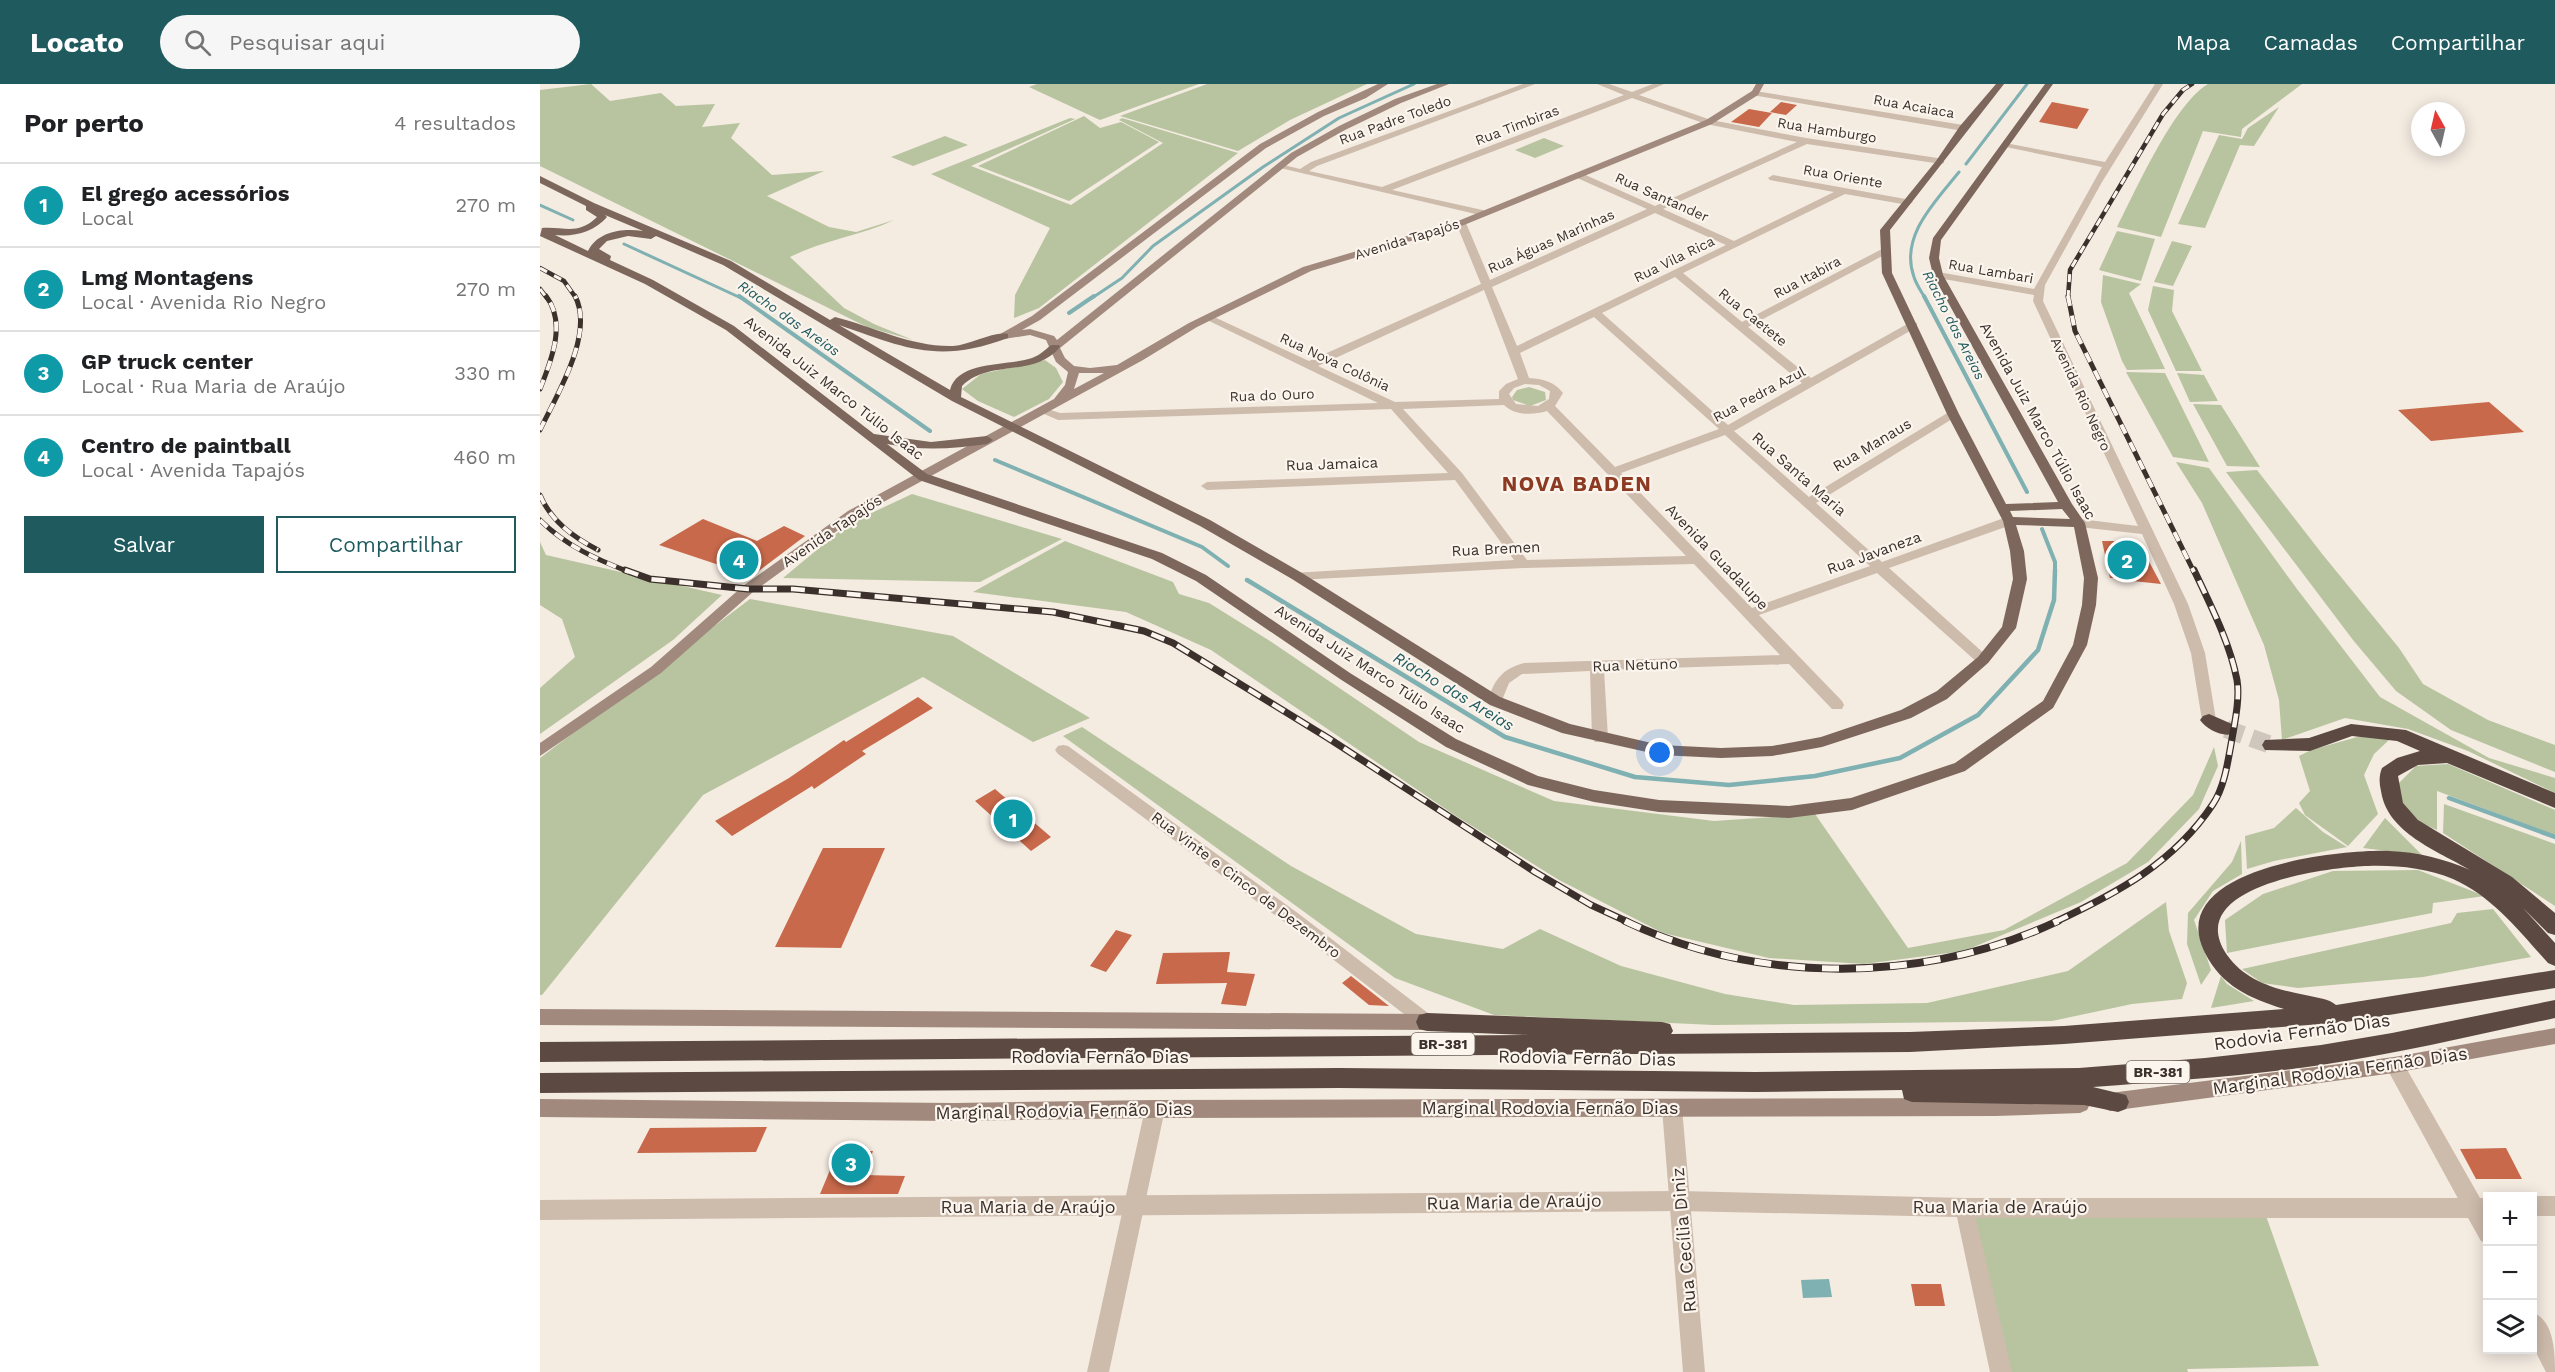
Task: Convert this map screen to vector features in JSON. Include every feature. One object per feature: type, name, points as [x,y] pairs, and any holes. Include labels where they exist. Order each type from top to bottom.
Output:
[{"type":"highway","points":[[2209,720],[2226,729]]},
{"type":"highway","points":[[2271,745],[2310,744],[2351,730],[2400,735],[2555,801]]},
{"type":"highway","points":[[2450,756],[2419,756],[2401,763],[2389,773],[2389,792],[2396,809],[2415,828],[2490,872],[2537,908],[2555,927]]},
{"type":"highway","name":"BR-381","points":[[2346,1013],[2280,998],[2243,984],[2224,966],[2209,940],[2208,921],[2217,904],[2238,889],[2262,878],[2320,862],[2371,858],[2398,859],[2459,873],[2481,885],[2508,906],[2555,957]]},
{"type":"highway","name":"Rodovia Fernão Dias","points":[[540,1052],[1910,1042],[2064,1035],[2346,1013],[2555,979]]},
{"type":"highway","name":"Rodovia Fernão Dias","points":[[540,1083],[1315,1078],[1755,1082],[2079,1078],[2205,1068],[2321,1055],[2392,1043],[2555,1009]]},
{"type":"highway","points":[[1427,1022],[1494,1023],[1853,1041]]},
{"type":"highway","points":[[1755,1082],[1799,1090],[2084,1095],[2118,1102]]},
{"type":"main road","points":[[1004,336],[1036,318],[1263,146],[1321,114],[1363,96],[1384,84]]},
{"type":"main road","name":"Avenida Tapajós","points":[[540,751],[656,670],[748,589],[833,528],[880,498],[923,477],[1208,318],[1307,269],[1461,223],[1709,122],[1755,93],[1760,84]]},
{"type":"main road","points":[[544,181],[591,205],[727,263],[956,399],[1205,523],[1297,576],[1495,701],[1567,729],[1660,750],[1721,753],[1773,751],[1822,742],[1905,714],[1942,695],[1983,660],[2009,628],[2020,579],[2018,551],[2009,521],[2004,507],[1953,414],[1887,273],[1885,251],[1885,230],[1941,161],[1963,128],[2000,84]]},
{"type":"main road","name":"Avenida Juiz Marco Túlio Isaac","points":[[540,232],[645,280],[730,328],[923,477],[1156,556],[1201,578],[1345,676],[1451,743],[1534,781],[1594,796],[1637,803],[1722,810],[1790,812],[1852,804],[1960,767],[2048,704],[2080,645],[2089,605],[2091,578],[2079,523],[2066,506],[1938,275],[1934,258],[1936,240],[2049,84]]},
{"type":"main road","points":[[956,399],[955,388],[968,375],[1044,357],[1294,155],[1342,128],[1398,101],[1442,85]]},
{"type":"main road","points":[[540,227],[549,232],[575,231],[588,228],[602,217],[599,212],[557,194],[544,181]]},
{"type":"main road","points":[[645,280],[593,250],[596,244],[619,234],[645,233],[684,251],[727,263]]},
{"type":"main road","points":[[809,312],[897,340],[935,349],[971,347],[1004,336],[1030,332],[1043,334],[1050,338],[1060,360],[1072,369],[1090,371],[1117,368],[1139,358]]},
{"type":"main road","points":[[1057,403],[1071,385],[1072,369]]},
{"type":"main road","points":[[867,435],[927,447],[955,446],[990,439]]},
{"type":"main road","points":[[2004,507],[2066,506]]},
{"type":"main road","points":[[2009,521],[2079,523]]},
{"type":"main road","name":"BR-381","points":[[540,1017],[1427,1022]]},
{"type":"main road","name":"Marginal Rodovia Fernão Dias","points":[[540,1108],[954,1112],[1155,1109],[1996,1107],[2118,1102],[2394,1065],[2555,1036]]},
{"type":"street","name":"Rua Padre Toledo","points":[[1303,171],[1314,164],[1531,84]]},
{"type":"street","name":"Rua Hamburgo","points":[[1601,84],[1709,122],[1806,141],[1941,161]]},
{"type":"street","name":"Rua Timbiras","points":[[1383,190],[1634,96],[1660,84]]},
{"type":"street","points":[[2039,293],[2040,285],[2108,165],[2159,84]]},
{"type":"street","name":"Rua Acaiaca","points":[[1755,93],[1963,128]]},
{"type":"street","name":"Rua Águas Marinhas","points":[[1308,366],[1806,141]]},
{"type":"street","points":[[2005,146],[2108,165]]},
{"type":"street","points":[[1280,167],[1484,213]]},
{"type":"street","name":"Rua Santander","points":[[1578,175],[1735,245]]},
{"type":"street","name":"Rua Oriente","points":[[1773,178],[1908,202]]},
{"type":"street","name":"Rua Vila Rica","points":[[1514,352],[1845,190]]},
{"type":"street","points":[[1461,223],[1524,381]]},
{"type":"street","name":"Rua Itabira","points":[[1741,326],[1885,251]]},
{"type":"street","name":"Rua Caetete","points":[[1676,273],[1812,384]]},
{"type":"street","name":"Rua Lambari","points":[[1938,275],[2039,293]]},
{"type":"street","name":"Avenida Rio Negro","points":[[2039,293],[2038,301],[2181,604],[2198,653],[2209,720]]},
{"type":"street","name":"Rua Santa Maria","points":[[1595,312],[1983,660]]},
{"type":"street","name":"Rua Nova Colônia","points":[[1208,318],[1394,406],[1458,476],[1523,564]]},
{"type":"street","name":"Rua Pedra Azul","points":[[1612,472],[1725,431],[1812,384],[1912,325]]},
{"type":"street","points":[[1505,402],[1503,393],[1506,389],[1524,381],[1541,382],[1554,388],[1557,398],[1549,406]]},
{"type":"street","name":"Rua do Ouro","points":[[1036,413],[1058,417],[1505,402],[1524,410],[1549,406]]},
{"type":"street","name":"Avenida Guadalupe","points":[[1549,406],[1837,705]]},
{"type":"street","name":"Rua Manaus","points":[[1807,503],[1953,414]]},
{"type":"street","name":"Rua Jamaica","points":[[1207,486],[1458,476]]},
{"type":"street","name":"Rua Javaneza","points":[[1749,614],[2009,521]]},
{"type":"street","points":[[2079,523],[2146,531]]},
{"type":"street","name":"Rua Bremen","points":[[1297,576],[1523,564],[1697,560]]},
{"type":"street","name":"Rua Netuno","points":[[1495,701],[1500,684],[1508,674],[1524,668],[1793,659]]},
{"type":"street","points":[[1597,666],[1600,738]]},
{"type":"street","name":"Rua Vinte e Cinco de Dezembro","points":[[1063,750],[1293,919],[1427,1022]]},
{"type":"street","points":[[2394,1065],[2481,1208]]},
{"type":"street","name":"Rua Cecília Diniz","points":[[1672,1108],[1694,1372]]},
{"type":"street","points":[[1098,1372],[1155,1109]]},
{"type":"street","name":"Rua Maria de Araújo","points":[[540,1210],[1681,1201],[1965,1208],[2481,1208]]},
{"type":"street","points":[[2537,1206],[2555,1206]]},
{"type":"street","points":[[1965,1208],[2001,1372]]},
{"type":"street","points":[[2537,1332],[2555,1366]]},
{"type":"green space","points":[[591,84],[610,101],[661,93],[676,106],[715,104],[702,127],[740,123],[731,138],[772,175],[824,171],[767,196],[829,227],[856,232],[894,220],[815,246],[790,257],[844,308],[874,324],[913,340],[867,327],[540,166],[540,90]]},
{"type":"green space","points":[[1037,84],[1199,84],[1100,120],[1029,87]]},
{"type":"green space","points":[[1207,84],[1367,84],[1290,120],[1238,151],[1120,116]]},
{"type":"green space","points":[[2208,84],[2302,84],[2242,129],[2241,137],[2203,131],[2161,237],[2117,227],[2169,128],[2195,94]]},
{"type":"green space","points":[[2279,107],[2254,146],[2240,145],[2205,228],[2178,224],[2219,135],[2242,139],[2248,128]]},
{"type":"green space","points":[[1084,116],[1100,128],[1121,122],[1159,142],[1069,201],[978,166]]},
{"type":"green space","points":[[1070,118],[1075,119],[971,166],[1071,205],[1163,143],[1119,120],[1122,118],[1238,153],[1039,308],[1014,318],[1015,295],[1050,228],[931,174]]},
{"type":"green space","points":[[945,136],[968,145],[913,166],[891,157]]},
{"type":"green space","points":[[1544,138],[1564,146],[1535,158],[1515,150]]},
{"type":"green space","points":[[2117,231],[2155,239],[2141,281],[2099,270]]},
{"type":"green space","points":[[2172,241],[2192,246],[2173,286],[2154,282]]},
{"type":"green space","points":[[2103,275],[2141,284],[2129,293],[2165,369],[2127,370],[2101,302]]},
{"type":"green space","points":[[2153,286],[2174,290],[2172,311],[2202,371],[2176,371],[2148,310]]},
{"type":"green space","points":[[1045,360],[1056,368],[1063,382],[1049,399],[1014,417],[978,401],[962,389],[981,374]]},
{"type":"green space","points":[[2126,372],[2165,373],[2209,462],[2173,457]]},
{"type":"green space","points":[[2177,373],[2204,375],[2218,401],[2190,402]]},
{"type":"green space","points":[[1529,387],[1545,392],[1546,400],[1530,406],[1513,400],[1512,397],[1517,390]]},
{"type":"green space","points":[[2193,404],[2221,405],[2260,467],[2227,466]]},
{"type":"green space","points":[[2176,462],[2209,468],[2297,589],[2380,697],[2489,758],[2555,778],[2555,793],[2468,751],[2408,729],[2345,718],[2282,740],[2279,700],[2264,645],[2202,503]]},
{"type":"green space","points":[[2257,470],[2399,648],[2423,684],[2488,720],[2555,745],[2555,772],[2451,730],[2396,691],[2353,640],[2226,472]]},
{"type":"green space","points":[[912,494],[1062,539],[980,582],[783,578],[848,524]]},
{"type":"green space","points":[[1065,541],[1173,582],[1179,594],[1209,603],[1270,641],[1419,742],[1554,801],[1714,821],[1815,814],[1908,948],[2004,930],[2127,863],[2193,795],[2214,747],[2218,766],[2199,809],[2148,862],[2081,902],[1964,951],[1864,964],[1769,958],[1663,933],[1559,880],[1456,816],[1211,650],[1126,612],[973,592]]},
{"type":"green space","points":[[540,542],[546,555],[722,595],[673,640],[540,734],[540,688],[575,657],[562,619],[540,605]]},
{"type":"green space","points":[[750,599],[953,636],[1090,718],[1033,742],[923,677],[703,795],[540,995],[540,758]]},
{"type":"green space","points":[[1082,727],[1291,866],[1416,934],[1503,949],[1540,929],[1621,966],[1725,994],[1794,1005],[1927,1003],[2068,971],[2166,902],[2169,931],[2187,983],[2182,999],[2132,1004],[2052,1021],[1714,1025],[1494,1015],[1395,978],[1063,736]]},
{"type":"green space","points":[[2361,736],[2390,739],[2374,754],[2364,775],[2378,814],[2348,846],[2305,815],[2299,803],[2310,791],[2299,756],[2311,750]]},
{"type":"green space","points":[[2448,764],[2555,810],[2555,835],[2437,791],[2437,830],[2421,823],[2402,803],[2398,784],[2416,766]]},
{"type":"green space","points":[[2444,804],[2555,844],[2555,906],[2443,833]]},
{"type":"green space","points":[[2296,808],[2323,832],[2347,847],[2274,861],[2247,869],[2245,836],[2274,828]]},
{"type":"green space","points":[[2385,818],[2422,855],[2363,848]]},
{"type":"green space","points":[[2241,841],[2242,874],[2213,891],[2194,920],[2211,970],[2201,985],[2187,944],[2188,913],[2232,862]]},
{"type":"green space","points":[[2418,870],[2485,896],[2433,903],[2432,913],[2227,953],[2225,920],[2263,894],[2333,871]]},
{"type":"green space","points":[[2493,909],[2531,957],[2423,977],[2298,988],[2262,983],[2242,969],[2451,923],[2457,913]]},
{"type":"green space","points":[[2221,976],[2227,984],[2254,1001],[2211,1008]]},
{"type":"green space","points":[[2265,1213],[2319,1366],[2187,1369],[2188,1372],[2008,1372],[1974,1215]]},
{"type":"water","points":[[1829,1279],[1832,1297],[1803,1298],[1801,1280]]},
{"type":"building","points":[[1781,102],[1797,105],[1786,115],[1770,112]]},
{"type":"building","points":[[2052,102],[2089,109],[2077,129],[2039,122]]},
{"type":"building","points":[[1749,109],[1772,113],[1759,127],[1731,122]]},
{"type":"building","points":[[2489,402],[2524,432],[2431,441],[2398,410]]},
{"type":"building","points":[[703,519],[757,541],[784,526],[805,536],[752,576],[659,545]]},
{"type":"building","points":[[2102,541],[2138,541],[2161,584],[2110,578]]},
{"type":"building","points":[[918,697],[933,708],[862,751],[866,754],[814,789],[812,786],[732,836],[715,821],[789,778],[844,740],[846,742]]},
{"type":"building","points":[[995,789],[1051,837],[1031,851],[975,801]]},
{"type":"building","points":[[823,848],[885,848],[841,948],[775,947]]},
{"type":"building","points":[[1116,930],[1132,935],[1106,972],[1090,966]]},
{"type":"building","points":[[1230,952],[1227,972],[1255,974],[1246,1006],[1221,1004],[1227,983],[1156,984],[1163,953]]},
{"type":"building","points":[[1351,976],[1389,1006],[1369,1005],[1342,983]]},
{"type":"building","points":[[767,1127],[756,1152],[637,1153],[650,1128]]},
{"type":"building","points":[[2506,1148],[2522,1179],[2476,1179],[2460,1149]]},
{"type":"building","points":[[838,1151],[873,1151],[864,1175],[905,1176],[898,1194],[820,1194]]},
{"type":"building","points":[[1911,1284],[1941,1284],[1945,1306],[1915,1306]]},
{"type":"waterway","points":[[1092,298],[1122,278],[1153,246],[1263,167],[1339,118],[1414,84]]},
{"type":"waterway","name":"Riacho das Areias","points":[[1966,164],[2027,84]]},
{"type":"waterway","name":"Riacho das Areias","points":[[1925,298],[1914,277],[1911,247],[1922,220],[1959,172]]},
{"type":"waterway","name":"Riacho das Areias","points":[[540,205],[573,220]]},
{"type":"waterway","name":"Riacho das Areias","points":[[624,244],[741,298]]},
{"type":"waterway","name":"Riacho das Areias","points":[[739,296],[930,431]]},
{"type":"waterway","points":[[1069,313],[1094,296]]},
{"type":"waterway","name":"Riacho das Areias","points":[[1924,296],[2027,492]]},
{"type":"waterway","name":"Riacho das Areias","points":[[995,460],[1202,547],[1228,566]]},
{"type":"waterway","name":"Riacho das Areias","points":[[2042,529],[2055,562],[2055,570]]},
{"type":"waterway","name":"Riacho das Areias","points":[[1247,580],[1505,737],[1635,777],[1729,785],[1815,776],[1900,758],[1978,715],[2038,650],[2054,600],[2055,570]]},
{"type":"waterway","points":[[2449,798],[2555,837]]},
{"type":"tunnel","points":[[2226,729],[2271,745]]},
{"type":"railway","points":[[2068,297],[2070,270],[2163,114],[2183,90],[2192,84]]},
{"type":"railway","points":[[540,268],[564,281],[575,297]]},
{"type":"railway","points":[[540,289],[547,298]]},
{"type":"railway","points":[[540,389],[549,366],[556,330],[552,307],[546,296]]},
{"type":"railway","points":[[540,430],[563,383],[577,346],[580,311],[575,297]]},
{"type":"railway","points":[[2068,297],[2075,331],[2194,572]]},
{"type":"railway","points":[[540,495],[550,513],[564,527],[580,540],[598,550]]},
{"type":"railway","points":[[540,520],[560,537],[582,551],[629,572]]},
{"type":"railway","points":[[625,570],[650,579],[748,589],[793,589],[1053,612],[1144,631],[1173,643],[1328,738],[1535,872],[1591,905],[1628,922]]},
{"type":"railway","points":[[2055,922],[2100,900],[2162,860],[2198,825],[2217,797],[2223,781],[2236,717],[2237,680],[2225,638],[2194,570]]},
{"type":"railway","points":[[1625,921],[1677,942],[1730,957],[1786,966],[1842,969],[1897,966],[1953,957],[2006,942],[2058,921]]},
{"type":"place","name":"Centro de paintball","points":[[739,560]]},
{"type":"place","name":"Lmg Montagens","points":[[2127,560]]},
{"type":"place","name":"El grego acessórios","points":[[1013,819]]},
{"type":"place","name":"GP truck center","points":[[851,1163]]},
{"type":"district","name":"NOVA BADEN","points":[[1577,484]]}]
